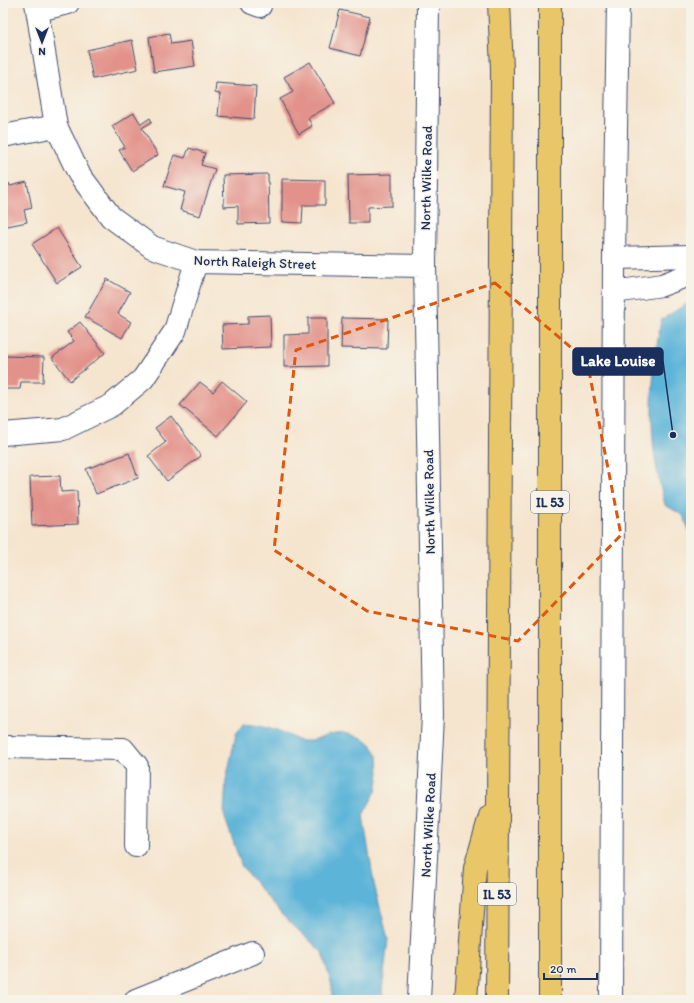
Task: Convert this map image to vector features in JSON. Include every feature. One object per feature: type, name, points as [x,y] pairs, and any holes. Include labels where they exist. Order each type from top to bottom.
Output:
[{"type":"highway","name":"IL 53","points":[[497,1000],[502,69],[499,3]]},
{"type":"highway","name":"IL 53","points":[[550,3],[550,1000]]},
{"type":"highway","points":[[466,1000],[475,868],[498,788]]},
{"type":"street","points":[[37,6],[68,3]]},
{"type":"street","name":"North Wilke Road","points":[[420,1000],[433,715],[425,266],[428,3]]},
{"type":"street","points":[[612,1000],[614,258],[618,3]]},
{"type":"street","name":"North Raleigh Street","points":[[37,6],[56,126],[79,174],[111,217],[152,247],[196,262],[425,266]]},
{"type":"street","points":[[3,136],[56,126]]},
{"type":"street","points":[[614,258],[691,256]]},
{"type":"street","points":[[3,434],[63,429],[112,405],[143,380],[175,331],[196,262]]},
{"type":"street","points":[[614,292],[662,285],[691,274]]},
{"type":"street","points":[[3,747],[123,749],[137,766],[136,846]]},
{"type":"street","points":[[136,1000],[178,992],[253,953]]},
{"type":"highlighted area","points":[[495,283],[587,361],[621,535],[518,641],[367,611],[274,550],[296,350]]},
{"type":"water","points":[[691,301],[691,535],[683,515],[665,505],[656,464],[652,428],[652,392],[661,320]]},
{"type":"water","points":[[244,723],[262,725],[278,730],[300,741],[313,741],[328,735],[344,733],[362,738],[371,744],[378,757],[379,773],[376,791],[363,815],[374,884],[388,939],[382,991],[384,1000],[332,1000],[332,986],[322,952],[282,915],[242,867],[224,815],[226,780],[236,734]]},
{"type":"building","points":[[340,10],[370,17],[360,56],[330,48]]},
{"type":"building","points":[[169,33],[171,44],[191,41],[195,66],[154,72],[149,37]]},
{"type":"building","points":[[132,40],[138,69],[93,79],[87,50]]},
{"type":"building","points":[[310,62],[335,103],[308,118],[312,126],[299,134],[280,99],[293,92],[284,77]]},
{"type":"building","points":[[216,83],[256,86],[254,119],[218,116],[220,94],[215,93]]},
{"type":"building","points":[[134,113],[141,124],[150,118],[152,122],[142,128],[158,155],[132,171],[119,150],[125,147],[112,126]]},
{"type":"building","points":[[189,148],[205,153],[201,165],[215,169],[200,216],[180,210],[185,192],[164,186],[174,155],[185,158]]},
{"type":"building","points":[[268,174],[269,223],[238,224],[238,206],[224,207],[223,175]]},
{"type":"building","points":[[392,174],[392,206],[368,207],[368,223],[349,223],[348,175]]},
{"type":"building","points":[[282,179],[325,180],[325,205],[303,205],[302,223],[282,222]]},
{"type":"building","points":[[27,182],[32,208],[24,210],[27,222],[3,227],[3,184],[9,183],[10,186]]},
{"type":"building","points":[[57,228],[82,267],[57,283],[32,244]]},
{"type":"building","points":[[107,279],[130,292],[118,314],[131,322],[122,338],[85,317]]},
{"type":"building","points":[[270,315],[271,347],[223,349],[222,325],[248,324],[248,316]]},
{"type":"building","points":[[308,318],[327,318],[327,366],[284,367],[284,335],[308,334]]},
{"type":"building","points":[[342,318],[388,319],[387,349],[341,348]]},
{"type":"building","points":[[80,322],[105,353],[70,381],[52,358],[74,341],[67,332]]},
{"type":"building","points":[[3,356],[44,357],[43,382],[21,382],[20,389],[3,389]]},
{"type":"building","points":[[222,381],[247,402],[218,436],[180,405],[200,382],[213,392]]},
{"type":"building","points":[[171,416],[201,456],[167,481],[148,456],[166,442],[155,428]]},
{"type":"building","points":[[129,453],[138,478],[96,494],[86,469]]},
{"type":"building","points":[[60,476],[61,492],[77,491],[78,524],[32,526],[30,477]]},
{"type":"place","name":"Lake Louise","points":[[673,435]]}]
